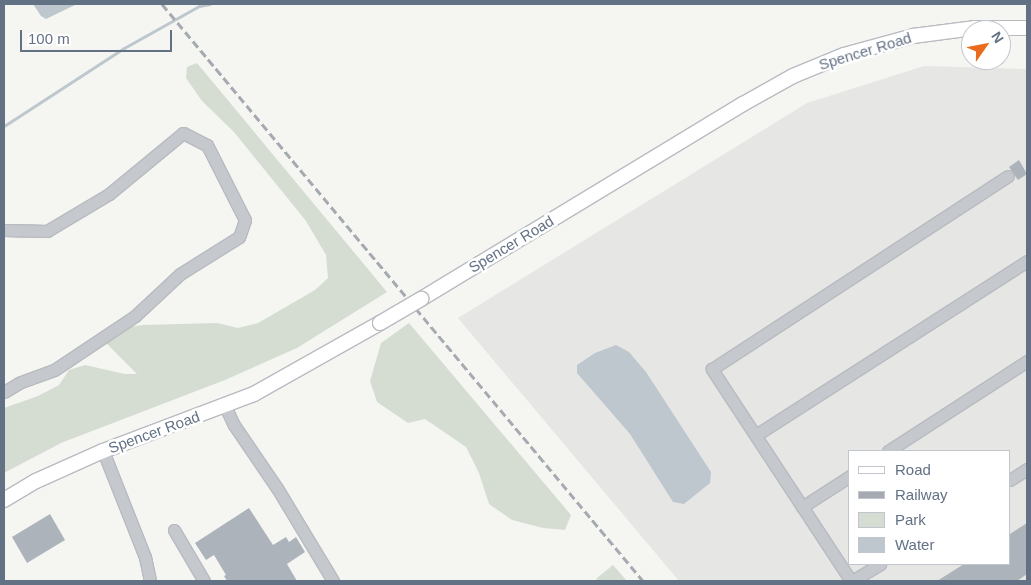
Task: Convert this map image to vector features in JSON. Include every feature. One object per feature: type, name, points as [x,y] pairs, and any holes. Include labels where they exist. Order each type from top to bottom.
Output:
[{"type":"main road","name":"Spencer Road","points":[[4,500],[36,481],[103,451],[225,406],[283,378],[421,299],[743,104],[800,73],[844,55],[913,36],[975,28],[1027,28]]},
{"type":"street","points":[[4,230],[47,230],[109,194],[183,133],[207,144],[245,220],[239,237],[180,274],[135,316],[54,370],[19,383],[4,392]]},
{"type":"street","points":[[878,565],[852,581],[712,369],[1008,176]]},
{"type":"street","points":[[756,435],[1027,260]]},
{"type":"street","points":[[890,450],[1027,361]]},
{"type":"street","points":[[225,406],[234,425],[277,488],[333,581]]},
{"type":"street","points":[[103,451],[144,557],[150,581]]},
{"type":"street","points":[[1011,479],[1027,469]]},
{"type":"street","points":[[802,507],[848,477]]},
{"type":"street","points":[[174,530],[204,581]]},
{"type":"shaded area","points":[[924,66],[961,67],[961,70],[1027,69],[1027,581],[679,581],[458,318],[807,103]]},
{"type":"green space","points":[[197,63],[387,292],[297,348],[225,380],[61,443],[4,473],[4,408],[38,396],[59,385],[69,370],[85,365],[125,374],[137,374],[105,342],[122,328],[143,325],[217,323],[238,328],[258,323],[315,290],[328,278],[326,255],[306,221],[234,132],[202,101],[186,78],[187,67]]},
{"type":"green space","points":[[409,323],[571,515],[565,530],[543,528],[512,520],[489,504],[479,473],[466,447],[425,419],[408,423],[377,402],[370,381],[381,343]]},
{"type":"green space","points":[[613,565],[627,581],[596,581],[597,578]]},
{"type":"water","points":[[33,4],[77,4],[46,19],[41,16]]},
{"type":"water","points":[[616,345],[629,352],[646,372],[711,472],[710,483],[684,504],[673,502],[630,434],[577,373],[577,365],[595,353]]},
{"type":"building","points":[[1019,160],[1027,174],[1018,180],[1009,167]]},
{"type":"building","points":[[249,508],[273,545],[286,537],[289,542],[296,537],[305,552],[287,564],[297,581],[227,581],[224,576],[226,575],[214,555],[206,560],[195,543]]},
{"type":"building","points":[[50,514],[65,540],[27,563],[12,537]]},
{"type":"building","points":[[1027,523],[1027,574],[1017,581],[937,581],[962,565],[1011,565],[1011,533]]},
{"type":"waterway","points":[[4,126],[124,48],[199,6],[210,4]]},
{"type":"railway","points":[[162,4],[643,581]]}]
